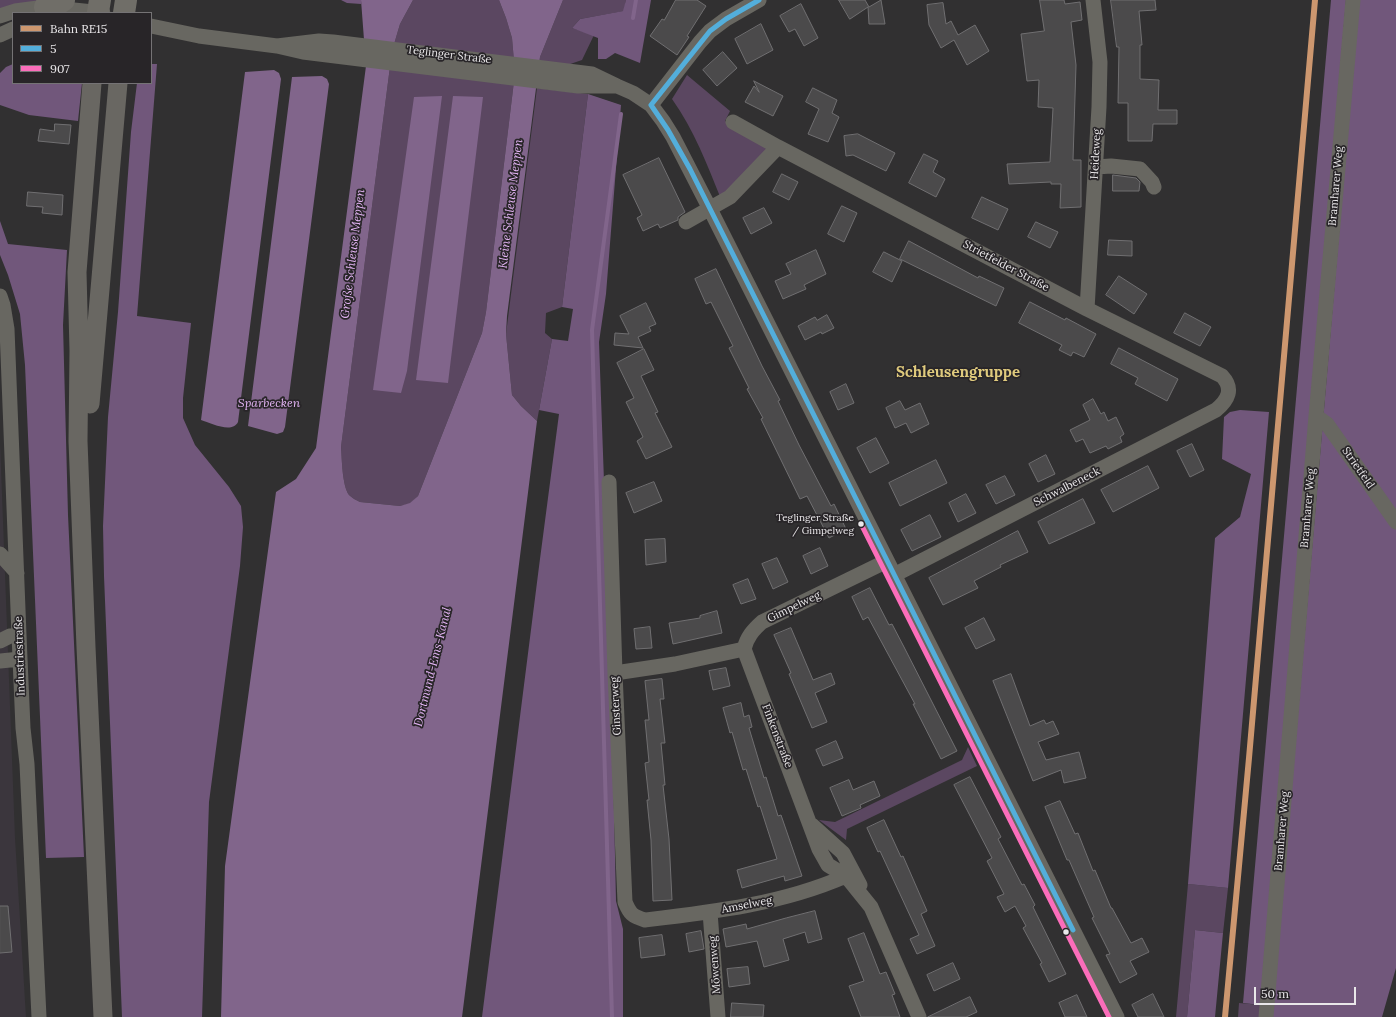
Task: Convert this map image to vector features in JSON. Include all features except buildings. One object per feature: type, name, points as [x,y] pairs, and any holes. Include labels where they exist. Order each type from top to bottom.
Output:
[{"type":"highway","points":[[124,12],[126,0]]},
{"type":"main road","points":[[92,84],[77,272],[79,351],[78,441],[103,1017]]},
{"type":"main road","points":[[82,535],[93,366],[118,84]]},
{"type":"street","points":[[651,105],[710,31],[726,19],[759,0]]},
{"type":"street","name":"Heideweg","points":[[1087,309],[1096,167],[1100,62],[1093,0]]},
{"type":"street","name":"Bramharer Weg","points":[[1266,1017],[1316,416],[1353,0]]},
{"type":"street","points":[[13,12],[55,3],[100,10]]},
{"type":"street","points":[[0,16],[12,12]]},
{"type":"street","name":"Teglinger Straße","points":[[152,26],[199,36],[277,46],[303,52],[578,86],[617,86]]},
{"type":"street","points":[[0,35],[12,29]]},
{"type":"street","name":"Teglinger Straße","points":[[152,37],[199,36]]},
{"type":"street","name":"Teglinger Straße","points":[[277,46],[319,41],[354,44],[592,74],[633,93],[651,105],[673,137],[710,209],[1117,1017]]},
{"type":"street","name":"Strietfelder Straße","points":[[733,122],[1087,309],[1222,376],[1228,383],[1229,389]]},
{"type":"street","points":[[686,222],[730,197],[778,147]]},
{"type":"street","points":[[1096,167],[1111,166],[1140,169],[1152,182],[1154,187]]},
{"type":"street","name":"Industriestraße","points":[[0,296],[8,329],[5,392],[17,574],[23,728],[27,764],[39,1017]]},
{"type":"street","name":"Schwalbeneck","points":[[894,575],[1216,410],[1223,404],[1229,389]]},
{"type":"street","name":"Strietfeld","points":[[1316,416],[1326,424],[1396,522]]},
{"type":"street","name":"Ginsterweg","points":[[608,482],[625,902],[629,912],[636,917],[645,920]]},
{"type":"street","points":[[0,554],[17,574]]},
{"type":"street","name":"Gimpelweg","points":[[744,649],[747,639],[754,628],[762,622],[887,562]]},
{"type":"street","points":[[0,641],[10,636],[19,635]]},
{"type":"street","points":[[615,673],[675,664],[744,649]]},
{"type":"street","name":"Finkenstraße","points":[[744,649],[819,849],[828,865],[846,876],[871,906]]},
{"type":"street","points":[[0,661],[20,659]]},
{"type":"street","name":"Finkenstraße","points":[[809,823],[821,835],[836,845],[843,853],[871,906],[920,1017]]},
{"type":"street","name":"Amselweg","points":[[645,920],[710,912],[784,898],[820,887],[846,876]]},
{"type":"street","name":"Möwenweg","points":[[710,912],[718,1017]]},
{"type":"shaded area","points":[[0,0],[51,0],[0,11]]},
{"type":"shaded area","points":[[341,0],[361,0],[361,4],[347,3]]},
{"type":"shaded area","points":[[413,0],[499,0],[512,38],[515,73],[486,312],[482,333],[418,496],[410,504],[400,506],[360,502],[349,495],[344,479],[341,447],[392,51],[400,24]]},
{"type":"shaded area","points":[[563,0],[626,0],[624,11],[580,19],[572,28],[594,35],[582,60],[538,75],[540,57]]},
{"type":"shaded area","points":[[626,0],[651,0],[640,63],[615,53],[606,59],[598,59],[598,38],[572,28],[580,19],[623,11]]},
{"type":"shaded area","points":[[1331,0],[1346,0],[1261,1005],[1243,1003]]},
{"type":"shaded area","points":[[1359,0],[1396,0],[1396,968],[1382,1017],[1272,1017]]},
{"type":"shaded area","points":[[12,64],[12,84],[82,84],[78,121],[29,115],[0,105],[0,73],[6,67]]},
{"type":"shaded area","points":[[152,64],[157,64],[137,316],[191,323],[183,398],[183,418],[195,445],[229,487],[241,506],[243,527],[240,566],[209,802],[202,1017],[122,1017],[103,526],[108,417],[118,312],[131,132],[137,84],[152,84]]},
{"type":"shaded area","points":[[687,75],[730,111],[725,121],[767,144],[767,150],[721,199],[693,135],[672,99]]},
{"type":"shaded area","points":[[537,88],[588,94],[562,307],[546,313],[545,333],[552,339],[537,421],[512,395],[506,334]]},
{"type":"shaded area","points":[[588,94],[621,105],[606,294],[599,342],[611,677],[616,901],[623,929],[623,1017],[482,1017],[559,414],[539,410],[552,339],[568,341],[573,309],[562,307]]},
{"type":"shaded area","points":[[0,221],[8,244],[67,250],[63,325],[68,515],[84,857],[46,858],[25,365],[20,314],[0,255]]},
{"type":"shaded area","points":[[1240,410],[1269,412],[1228,888],[1188,884],[1215,538],[1240,517],[1251,474],[1222,459],[1224,417],[1230,412]]},
{"type":"shaded area","points":[[0,442],[15,838],[26,1017],[0,1017]]},
{"type":"shaded area","points":[[968,747],[977,766],[847,829],[846,840],[819,820],[835,822],[962,760]]},
{"type":"shaded area","points":[[1188,884],[1228,888],[1223,933],[1195,930],[1187,1017],[1176,1017]]},
{"type":"shaded area","points":[[1195,930],[1223,933],[1215,1017],[1187,1017]]},
{"type":"shaded area","points":[[1239,1003],[1261,1005],[1261,1017],[1238,1017]]},
{"type":"water","points":[[361,0],[413,0],[400,24],[392,51],[341,447],[342,465],[345,485],[351,497],[360,502],[400,506],[410,503],[418,496],[482,333],[486,312],[515,73],[512,38],[499,0],[563,0],[540,57],[507,316],[506,334],[512,395],[537,421],[462,1017],[221,1017],[225,866],[276,492],[296,479],[316,448],[366,66]]},
{"type":"water","name":"Sparbecken","points":[[274,70],[279,73],[281,79],[238,422],[231,427],[221,427],[201,420],[245,72]]},
{"type":"water","name":"Sparbecken","points":[[322,76],[327,79],[329,84],[285,427],[283,432],[277,434],[248,426],[292,77]]},
{"type":"water","points":[[442,96],[407,371],[401,393],[373,390],[414,97]]},
{"type":"water","points":[[453,96],[483,97],[448,383],[416,380]]},
{"type":"waterway","points":[[633,18],[636,0]]},
{"type":"waterway","points":[[612,1017],[592,330],[621,114]]},
{"type":"rail line","name":"RE15","points":[[1225,1017],[1315,0]]},
{"type":"transit line","name":"5","points":[[651,105],[710,31],[726,19],[759,0]]},
{"type":"transit line","name":"5","points":[[651,105],[668,130],[690,169],[1073,930]]},
{"type":"transit line","name":"907","points":[[861,524],[1109,1017]]},
{"type":"place","name":"Teglinger Straße / Gimpelweg","points":[[861,524]]},
{"type":"district","name":"Schleusengruppe","points":[[958,373]]},
{"type":"water label","name":"Kleine Schleuse Meppen","points":[[511,204]]},
{"type":"water label","name":"Große Schleuse Meppen","points":[[353,254]]},
{"type":"water label","name":"Dortmund-Ems-Kanal","points":[[433,667]]}]
